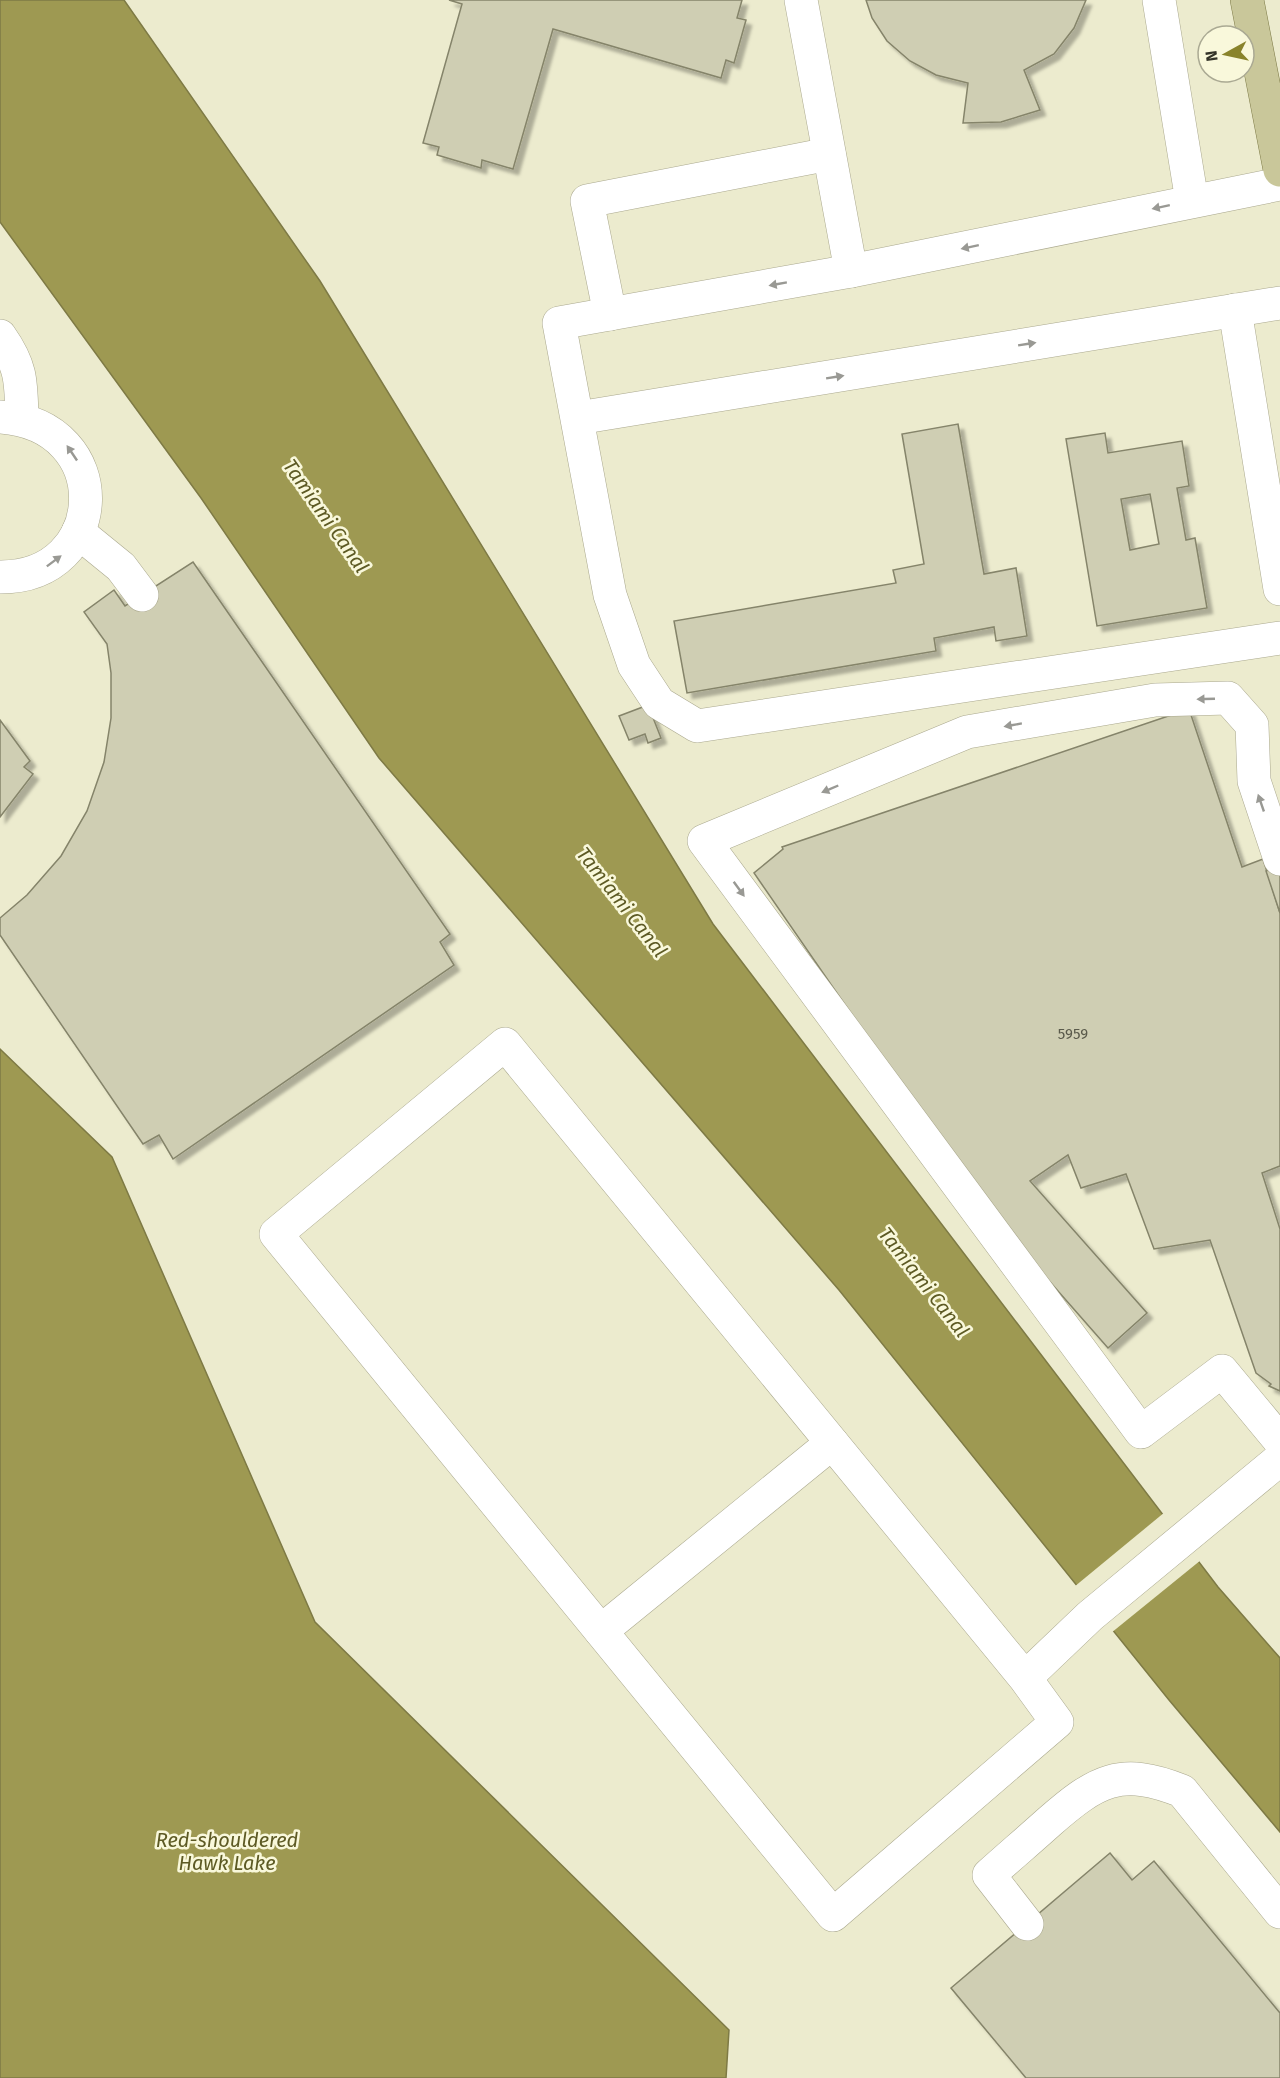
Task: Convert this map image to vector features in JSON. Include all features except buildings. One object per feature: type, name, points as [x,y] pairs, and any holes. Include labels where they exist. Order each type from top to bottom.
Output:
[{"type":"main road","points":[[1247,0],[1280,170]]},
{"type":"lane","points":[[801,0],[851,271]]},
{"type":"lane","points":[[1159,0],[1192,201]]},
{"type":"lane","points":[[610,314],[587,201],[829,154]]},
{"type":"lane","points":[[1280,184],[851,271],[559,323],[610,595],[634,665],[659,703],[698,726],[1280,638]]},
{"type":"lane","points":[[578,418],[1280,303]]},
{"type":"lane","points":[[1235,310],[1280,589]]},
{"type":"lane","points":[[0,336],[21,375],[11,418],[45,427],[64,442],[77,461],[85,484],[85,509],[78,532],[64,554],[43,569],[18,577],[0,577]]},
{"type":"lane","points":[[78,532],[121,567],[142,595]]},
{"type":"lane","points":[[1280,859],[1254,781],[1266,723],[1228,698],[1155,700],[967,732],[704,842],[1141,1432],[1221,1371],[1280,1441]]},
{"type":"lane","points":[[505,1044],[832,1443],[1025,1678],[1057,1722],[833,1915],[276,1234],[505,1044]]},
{"type":"lane","points":[[601,1631],[832,1443]]},
{"type":"lane","points":[[1025,1678],[1090,1616],[1280,1459]]},
{"type":"lane","points":[[1027,1924],[989,1875],[1082,1793],[1103,1783],[1125,1778],[1158,1782],[1182,1791],[1280,1912]]},
{"type":"water","name":"Tamiami Canal","points":[[0,0],[124,0],[320,281],[713,924],[1218,1587],[1280,1658],[1280,1832],[1169,1700],[839,1290],[379,758],[201,498],[0,222]]},
{"type":"water","name":"Red-shouldered Hawk Lake","points":[[0,1049],[112,1157],[315,1622],[729,2030],[726,2078],[0,2078]]},
{"type":"pier","points":[[1165,1512],[1201,1560],[1111,1633],[1074,1587]]}]
